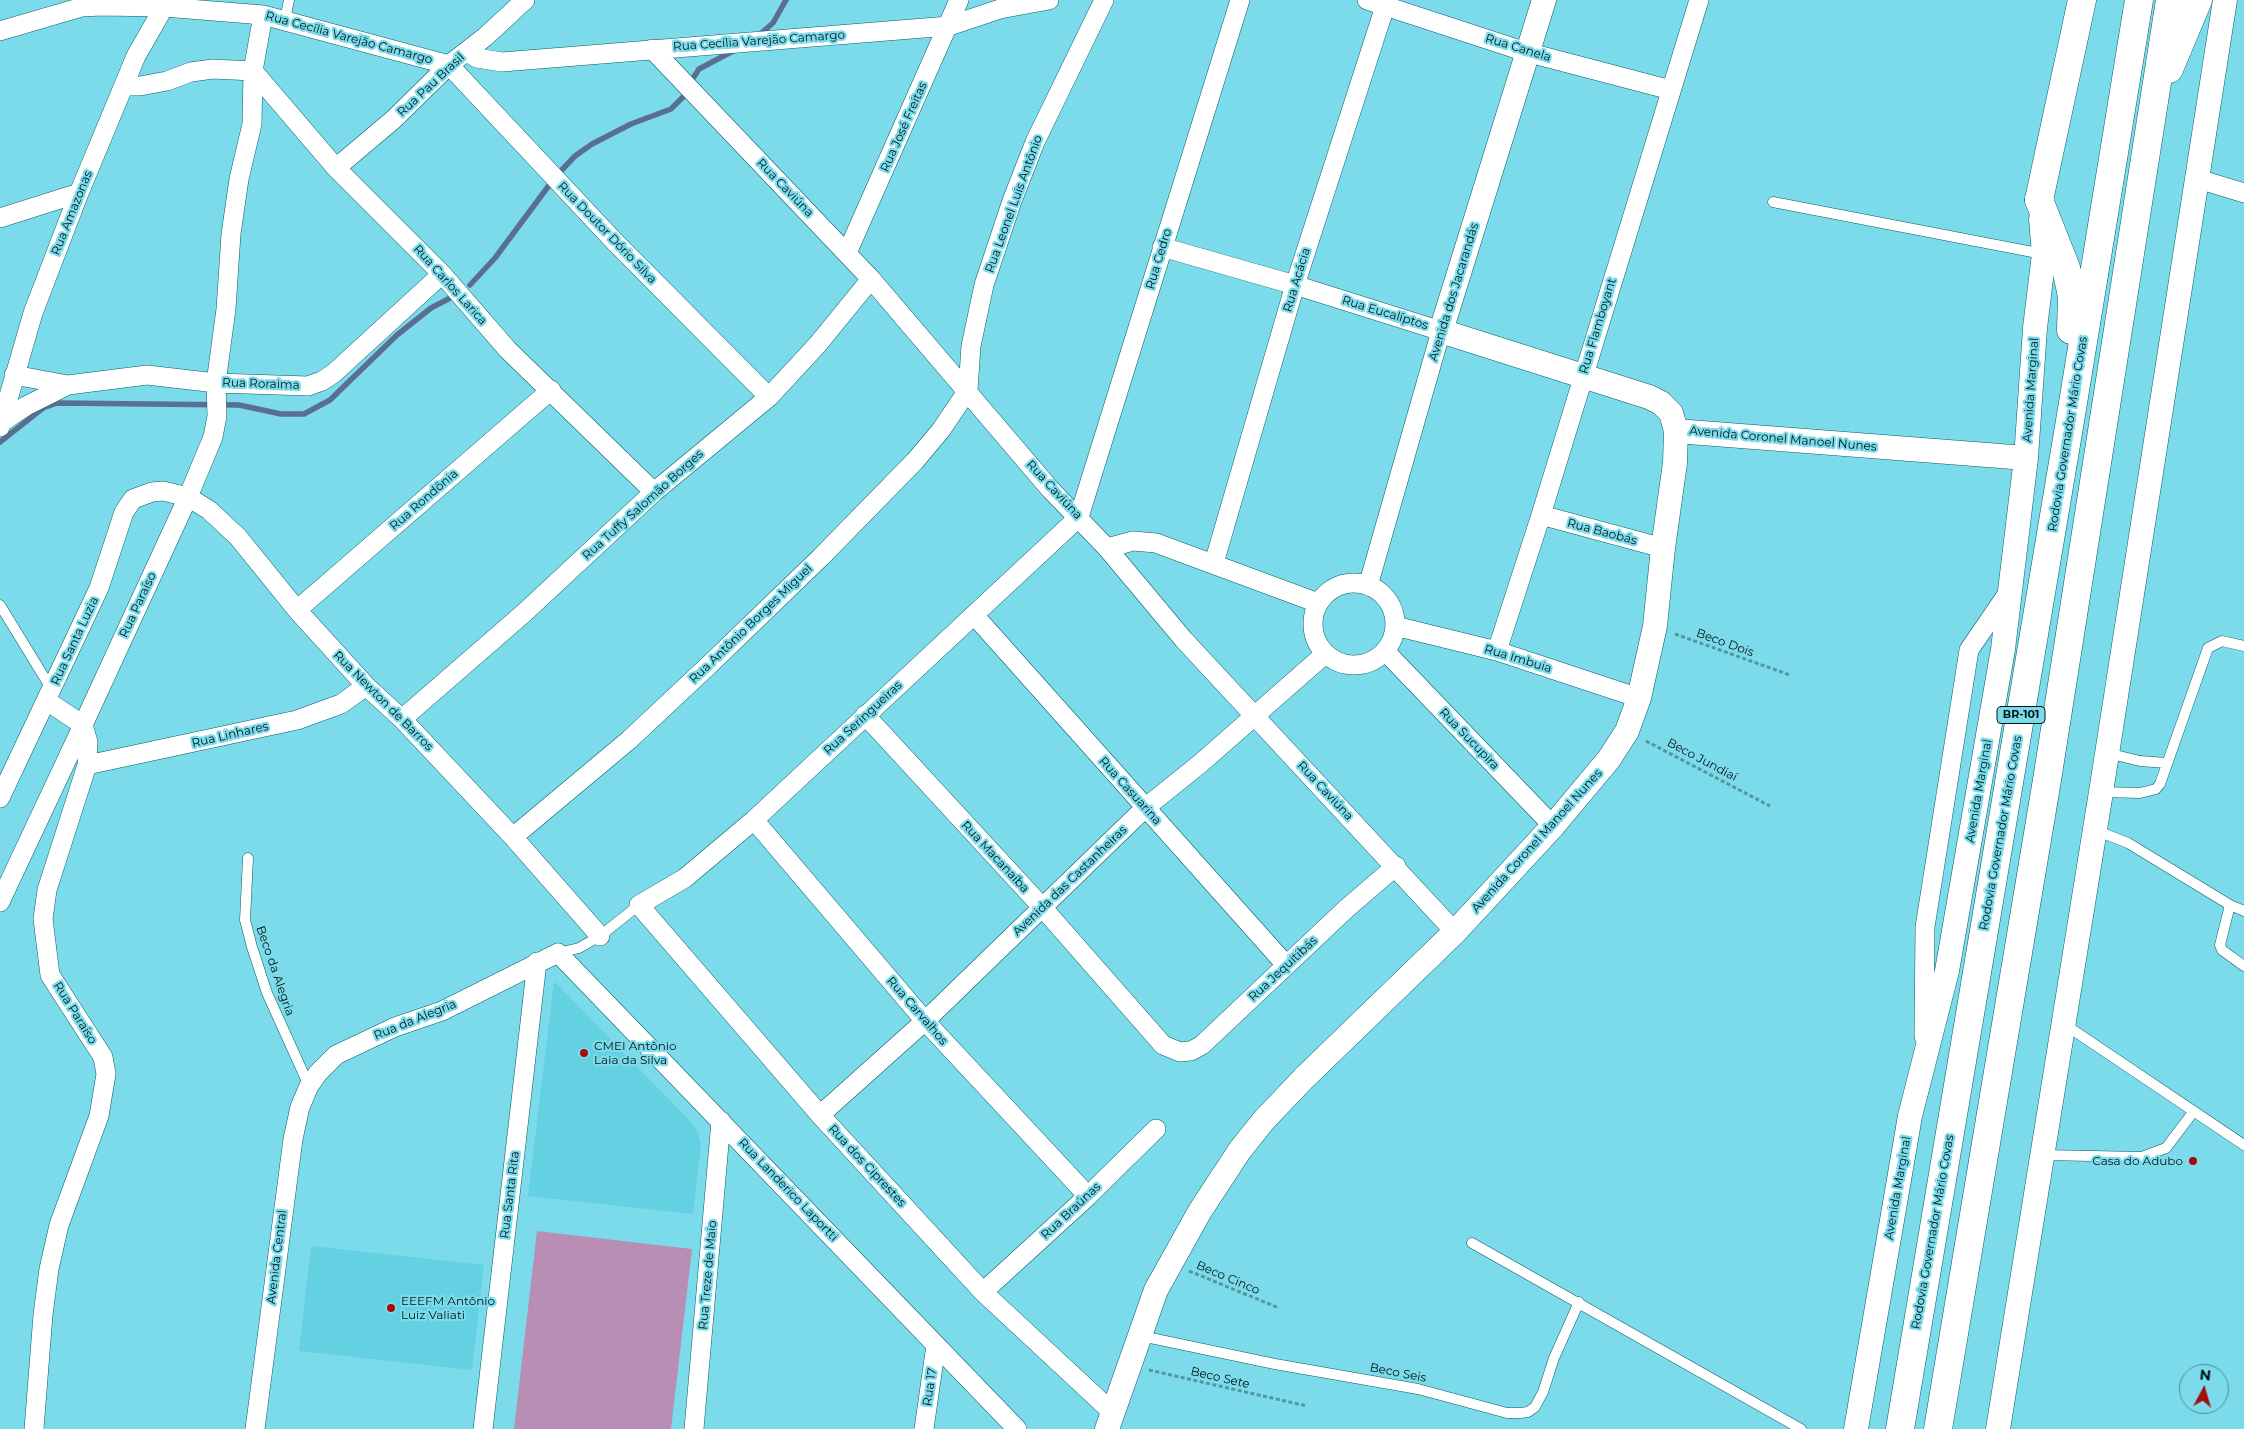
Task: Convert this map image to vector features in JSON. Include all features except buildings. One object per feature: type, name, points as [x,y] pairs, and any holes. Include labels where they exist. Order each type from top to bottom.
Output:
[{"type":"main road","name":"Avenida Marginal","points":[[2039,200],[2082,0]]},
{"type":"main road","name":"Rodovia Governador Mário Covas","points":[[1900,1429],[2139,0]]},
{"type":"main road","name":"BR-101","points":[[1938,1429],[2048,780],[2099,440],[2156,98],[2170,0]]},
{"type":"main road","points":[[2156,98],[2198,0]]},
{"type":"main road","points":[[2039,200],[2066,268],[2072,296],[2071,415]]},
{"type":"street","name":"Rua Pau Brasil","points":[[336,168],[394,119],[449,65],[467,52],[525,0]]},
{"type":"street","name":"Rua José Freitas","points":[[847,253],[960,0]]},
{"type":"street","name":"Rua Cecília Varejão Camargo","points":[[467,52],[478,58],[502,62],[948,26],[1000,9],[1049,0]]},
{"type":"street","name":"Rua Leonel Luis Antônio","points":[[968,390],[971,346],[984,285],[1012,201],[1035,142],[1104,0]]},
{"type":"street","name":"Rua Cedro","points":[[1079,518],[1240,0]]},
{"type":"street","name":"Rua Canela","points":[[1367,0],[1386,3],[1526,52],[1670,90]]},
{"type":"street","name":"Avenida dos Jacarandás","points":[[1368,586],[1441,331],[1526,52],[1544,0]]},
{"type":"street","name":"Rua Flamboyant","points":[[1497,651],[1541,515],[1699,0]]},
{"type":"street","points":[[1998,1429],[2095,830],[2225,0]]},
{"type":"street","name":"Rua Acácia","points":[[1214,563],[1295,285],[1386,3]]},
{"type":"street","name":"Rua Cecília Varejão Camargo","points":[[0,31],[82,7],[164,7],[264,15],[449,65]]},
{"type":"street","name":"Rua Amazonas","points":[[1,425],[33,313],[79,193],[136,56],[164,7]]},
{"type":"street","name":"Rua Paraíso","points":[[34,1429],[43,1315],[49,1269],[59,1225],[100,1116],[106,1074],[103,1057],[50,975],[43,918],[47,890],[87,765],[88,742],[83,725],[188,497],[213,437],[217,416],[217,388],[226,309],[231,234],[239,179],[252,124],[254,71],[264,15]]},
{"type":"street","name":"Rua Caviúna","points":[[652,49],[872,279],[1050,489],[1107,548],[1184,640],[1396,866],[1455,932]]},
{"type":"street","name":"Rua Doutor Dório Silva","points":[[449,65],[614,241],[769,397]]},
{"type":"street","points":[[124,86],[149,85],[167,81],[191,72],[214,70],[254,71]]},
{"type":"street","name":"Rua Carlos Larica","points":[[254,71],[336,168],[442,274],[508,350],[552,390],[654,492]]},
{"type":"street","points":[[2198,179],[2244,193]]},
{"type":"street","points":[[0,218],[79,193]]},
{"type":"street","name":"Avenida Marginal","points":[[1856,1429],[1910,1116],[1951,952],[2003,649],[2026,458],[2035,328],[2044,254],[2039,200]]},
{"type":"street","name":"Rua Eucalíptos","points":[[1162,247],[1295,285],[1583,374],[1661,403],[1671,413],[1676,431]]},
{"type":"street","name":"Rua Roraima","points":[[14,375],[68,385],[147,375],[217,388],[308,386],[322,381],[388,326],[442,274]]},
{"type":"street","name":"Rua Tuffy Salomão Borges","points":[[402,719],[524,613],[654,492],[769,397],[818,344],[872,279]]},
{"type":"street","name":"Rua Roraima","points":[[1,425],[26,406],[68,385]]},
{"type":"street","name":"Rua Rondônia","points":[[296,610],[552,390]]},
{"type":"street","name":"Rua Antônio Borges Miguel","points":[[513,837],[629,740],[821,557],[915,461],[941,430],[968,390]]},
{"type":"street","name":"Avenida Coronel Manoel Nunes","points":[[1109,1420],[1141,1336],[1156,1290],[1215,1188],[1240,1150],[1264,1120],[1455,932],[1553,826],[1610,759],[1627,730],[1638,698],[1655,626],[1663,548],[1675,463],[1676,431],[2026,458]]},
{"type":"street","name":"Rua Newton de Barros","points":[[152,492],[163,491],[188,497],[209,510],[238,537],[296,610],[366,686],[402,719],[513,837],[600,936]]},
{"type":"street","name":"Rua Santa Luzia","points":[[1,790],[49,695],[99,588],[124,512],[133,499],[152,492]]},
{"type":"street","name":"Rua Baobás","points":[[1541,515],[1663,548]]},
{"type":"street","name":"Rua Seringueiras","points":[[638,905],[685,878],[754,820],[1079,518]]},
{"type":"street","points":[[1107,548],[1133,541],[1156,543],[1318,603]]},
{"type":"street","points":[[1354,583],[1368,586],[1379,592],[1388,602],[1394,613],[1395,626],[1392,639],[1385,651],[1375,659],[1356,664],[1336,661],[1325,654],[1317,643],[1313,629],[1313,616],[1318,603],[1328,592],[1340,586],[1354,583]]},
{"type":"street","points":[[1924,1059],[1926,927],[1968,650],[2011,589]]},
{"type":"street","name":"Rua Casuarina","points":[[975,616],[1286,965]]},
{"type":"street","name":"Rua Imbuia","points":[[1395,626],[1497,651],[1638,698]]},
{"type":"street","name":"Rua Sucupira","points":[[1385,651],[1553,826]]},
{"type":"street","name":"Avenida das Castanheiras","points":[[820,1115],[925,1021],[1145,808],[1201,763],[1325,654]]},
{"type":"street","name":"Rua Linhares","points":[[87,765],[297,720],[341,704],[366,686]]},
{"type":"street","points":[[0,902],[83,725],[49,695]]},
{"type":"street","name":"Rua Macanaíba","points":[[865,715],[1042,907],[1163,1045]]},
{"type":"street","name":"Rua Carvalhos","points":[[754,820],[925,1021],[1088,1196]]},
{"type":"street","name":"Rua Jequitibás","points":[[1163,1045],[1180,1052],[1191,1051],[1202,1045],[1286,965],[1396,866]]},
{"type":"street","name":"Rua dos Ciprestes","points":[[638,905],[820,1115],[983,1292],[1109,1420]]},
{"type":"street","name":"Rua da Alegria","points":[[309,1086],[318,1073],[336,1055],[395,1027],[442,1011],[558,953]]},
{"type":"street","name":"Rua Landerico Laportti","points":[[558,953],[1017,1429]]},
{"type":"street","name":"Rua Santa Rita","points":[[483,1429],[537,962]]},
{"type":"street","name":"Avenida Central","points":[[255,1429],[293,1138],[300,1107],[309,1086]]},
{"type":"street","name":"Rua Treze de Maio","points":[[694,1429],[721,1121]]},
{"type":"street","name":"Rua Braúnas","points":[[983,1292],[1088,1196],[1156,1129]]},
{"type":"street","name":"Rua 17","points":[[924,1429],[936,1344]]},
{"type":"lane","points":[[285,20],[289,0]]},
{"type":"lane","points":[[1773,202],[2044,254]]},
{"type":"lane","points":[[0,605],[49,695]]},
{"type":"lane","points":[[2101,792],[2140,793],[2156,789],[2208,648],[2222,641],[2244,646]]},
{"type":"lane","points":[[2107,754],[2140,761],[2167,763]]},
{"type":"lane","points":[[2095,830],[2128,842],[2244,912]]},
{"type":"lane","name":"Beco da Alegria","points":[[248,858],[245,920],[252,947],[270,1001],[309,1086]]},
{"type":"lane","points":[[558,953],[579,948],[600,936],[638,905]]},
{"type":"lane","points":[[2230,905],[2220,945],[2227,956],[2244,965]]},
{"type":"lane","points":[[2064,1023],[2244,1145]]},
{"type":"lane","points":[[2042,1154],[2142,1157],[2166,1148],[2194,1111]]},
{"type":"lane","points":[[1472,1244],[1579,1302],[1801,1429]]},
{"type":"lane","name":"Beco Seis","points":[[1141,1336],[1275,1364],[1418,1389],[1507,1413],[1520,1413],[1528,1412],[1535,1407],[1543,1392],[1554,1358],[1579,1302]]},
{"type":"path","name":"Beco Dois","points":[[1655,626],[1790,675]]},
{"type":"path","name":"Beco Jundiaí","points":[[1627,730],[1770,806]]},
{"type":"path","name":"Beco Cinco","points":[[1171,1264],[1279,1308]]},
{"type":"path","name":"Beco Sete","points":[[1129,1366],[1307,1406]]},
{"type":"shaded area","name":"CMEI Antônio Laia da Silva","points":[[554,981],[693,1124],[698,1133],[701,1146],[693,1214],[528,1196]]},
{"type":"shaded area","points":[[537,1231],[692,1249],[671,1429],[514,1429]]},
{"type":"shaded area","name":"EEEFM Antônio Luiz Valiati","points":[[311,1246],[484,1265],[472,1370],[299,1351]]},
{"type":"waterway","points":[[759,35],[773,23],[786,0]]},
{"type":"waterway","points":[[690,83],[699,69],[735,50]]},
{"type":"waterway","points":[[559,173],[575,156],[592,144],[631,124],[671,109],[685,95]]},
{"type":"waterway","points":[[470,285],[495,258],[550,184]]},
{"type":"waterway","points":[[0,442],[43,408],[57,403],[239,405],[281,414],[304,414],[330,400],[397,335],[431,308],[452,297]]},
{"type":"place","name":"CMEI Antônio Laia da Silva","points":[[584,1053]]},
{"type":"place","name":"Casa do Adubo","points":[[2193,1161]]},
{"type":"place","name":"EEEFM Antônio Luiz Valiati","points":[[391,1308]]}]
